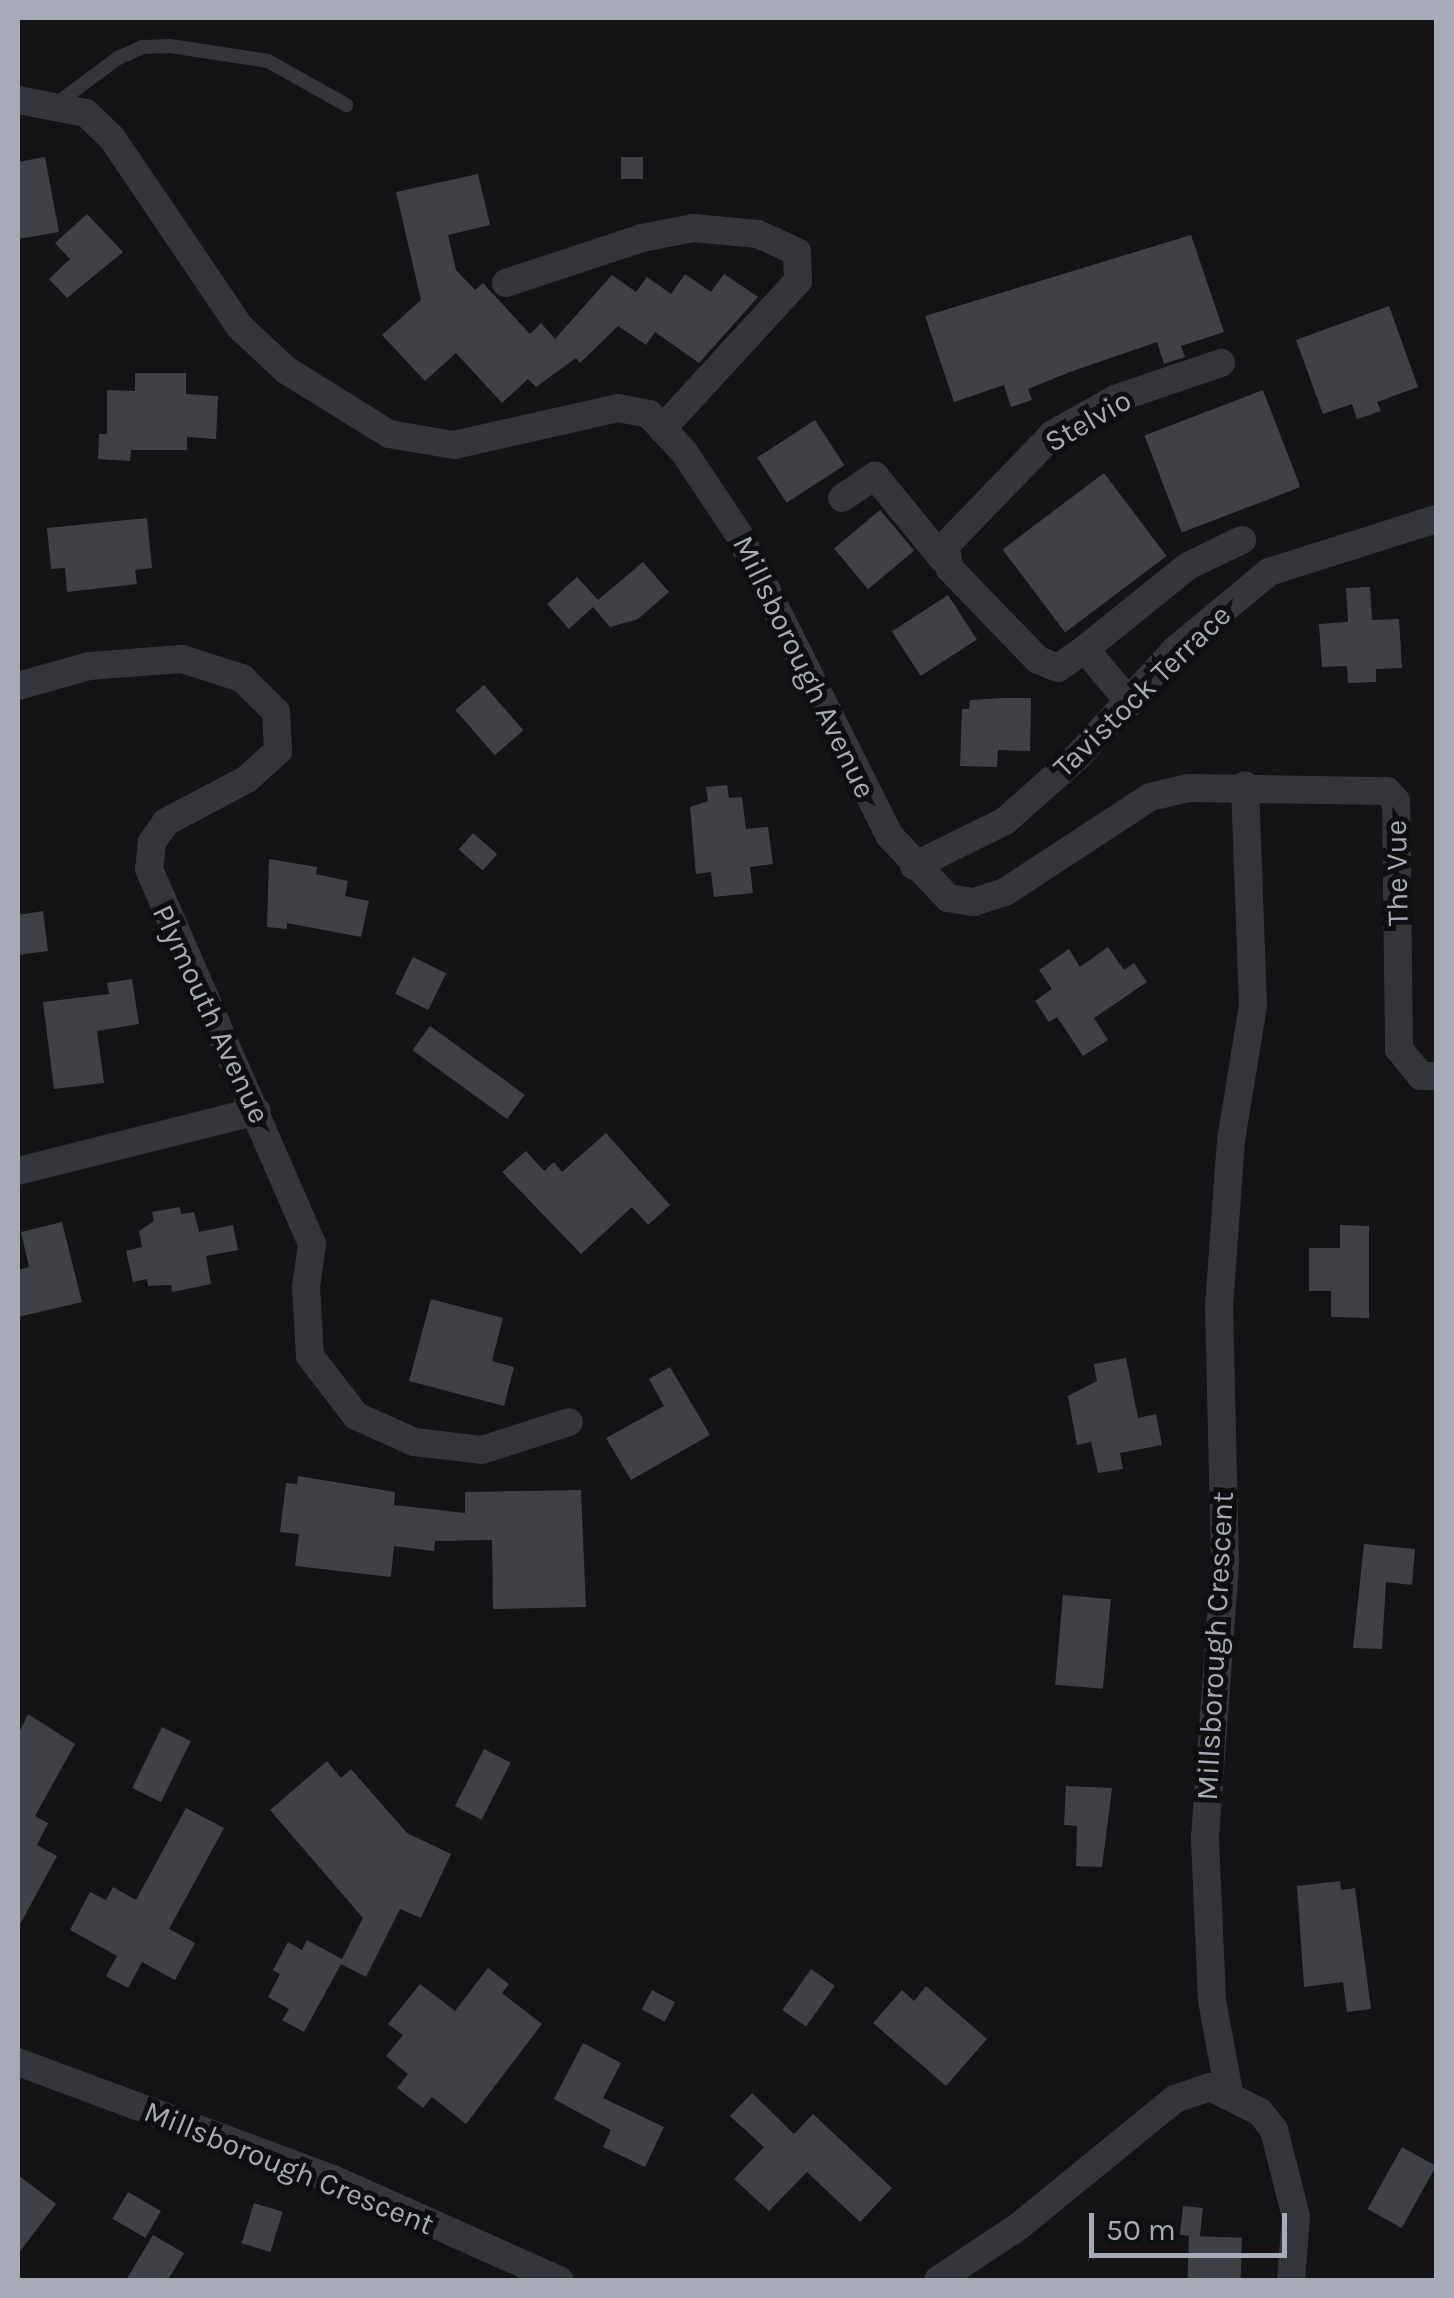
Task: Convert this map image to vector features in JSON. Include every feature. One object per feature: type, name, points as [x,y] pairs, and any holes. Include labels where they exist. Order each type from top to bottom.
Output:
[{"type":"street","name":"Millsborough Avenue","points":[[18,100],[56,104],[86,113],[112,138],[240,327],[286,370],[389,434],[454,445],[618,408],[648,414],[738,533],[805,656],[855,776],[914,866],[948,898],[974,902],[1004,892],[1150,797],[1245,785]]},
{"type":"street","points":[[506,283],[693,228],[758,234],[797,252],[798,281],[662,429]]},
{"type":"street","name":"Stelvio","points":[[944,559],[956,530],[1053,434],[1115,399],[1221,363]]},
{"type":"street","points":[[842,498],[875,476],[944,559],[1049,668],[1086,649],[1188,566],[1242,540]]},
{"type":"street","name":"Tavistock Terrace","points":[[914,866],[1005,821],[1130,704],[1176,650],[1269,572],[1436,519]]},
{"type":"street","points":[[1086,649],[1130,704]]},
{"type":"street","name":"Plymouth Avenue","points":[[18,686],[126,660],[182,659],[242,678],[276,712],[278,751],[247,779],[166,822],[152,842],[148,870],[257,1111],[312,1244],[306,1287],[310,1356],[356,1416],[414,1442],[451,1450],[512,1445],[569,1422]]},
{"type":"street","name":"The Vue","points":[[1245,785],[1378,788],[1396,801],[1399,1049],[1421,1076],[1436,1076]]},
{"type":"street","name":"Millsborough Crescent","points":[[1229,2093],[1212,2000],[1206,1837],[1225,1566],[1219,1307],[1231,1140],[1254,975],[1245,785]]},
{"type":"street","points":[[18,1172],[257,1111]]},
{"type":"street","name":"Millsborough Crescent","points":[[18,2062],[332,2178],[559,2280]]},
{"type":"street","points":[[938,2280],[1018,2228],[1175,2100],[1210,2088],[1229,2093],[1274,2130],[1290,2172],[1296,2217],[1291,2280]]},
{"type":"lane","points":[[56,104],[118,58],[142,47],[170,46],[268,61],[346,104]]},
{"type":"building","points":[[45,157],[59,232],[18,239],[18,162]]},
{"type":"building","points":[[621,157],[643,157],[643,179],[621,179]]},
{"type":"building","points":[[478,174],[490,225],[448,235],[456,270],[475,290],[483,283],[530,334],[541,323],[555,339],[612,275],[636,292],[647,277],[671,294],[685,274],[711,292],[724,274],[758,297],[699,363],[655,332],[646,345],[618,326],[580,363],[576,358],[536,387],[528,379],[502,403],[456,353],[425,381],[382,335],[421,300],[396,192]]},
{"type":"building","points":[[87,214],[123,252],[67,298],[49,279],[70,259],[55,243]]},
{"type":"building","points":[[1191,235],[1224,332],[1181,346],[1185,357],[1164,364],[1157,342],[1070,372],[1028,389],[1032,400],[1011,407],[1004,385],[954,402],[925,316]]},
{"type":"building","points":[[1389,306],[1418,387],[1377,402],[1381,411],[1357,419],[1352,404],[1323,414],[1296,340]]},
{"type":"building","points":[[135,373],[186,373],[186,394],[218,396],[216,439],[187,437],[187,450],[131,450],[130,461],[98,459],[99,434],[107,434],[107,390],[135,391]]},
{"type":"building","points":[[1263,390],[1300,487],[1182,533],[1144,436]]},
{"type":"building","points":[[815,420],[844,465],[787,503],[757,458]]},
{"type":"building","points":[[1104,473],[1167,556],[1065,632],[1003,549]]},
{"type":"building","points":[[880,510],[914,551],[868,589],[834,549]]},
{"type":"building","points":[[147,518],[152,568],[135,570],[137,584],[67,592],[65,568],[51,569],[47,528]]},
{"type":"building","points":[[643,562],[669,592],[638,619],[610,627],[593,607],[569,629],[547,604],[577,577],[598,600]]},
{"type":"building","points":[[1370,587],[1372,620],[1399,619],[1402,668],[1376,669],[1376,682],[1348,683],[1347,666],[1322,667],[1319,624],[1348,622],[1346,588]]},
{"type":"building","points":[[948,595],[977,639],[921,676],[892,631]]},
{"type":"building","points":[[484,685],[523,730],[495,755],[455,710]]},
{"type":"building","points":[[1031,698],[1030,751],[998,750],[997,767],[960,766],[962,709],[969,709],[970,700]]},
{"type":"building","points":[[727,785],[729,798],[742,797],[746,829],[768,827],[773,864],[750,867],[753,893],[714,897],[711,872],[696,874],[690,807],[708,801],[706,787]]},
{"type":"building","points":[[473,833],[497,854],[483,871],[459,850]]},
{"type":"building","points":[[269,859],[317,867],[316,874],[348,881],[345,896],[369,901],[361,937],[287,923],[287,929],[267,927]]},
{"type":"building","points":[[43,911],[48,951],[18,955],[18,915]]},
{"type":"building","points":[[1108,947],[1124,970],[1134,963],[1147,982],[1094,1018],[1108,1040],[1083,1056],[1057,1017],[1049,1022],[1035,1001],[1052,989],[1039,970],[1069,949],[1080,967]]},
{"type":"building","points":[[413,957],[446,973],[428,1010],[395,994]]},
{"type":"building","points":[[132,979],[139,1024],[97,1031],[104,1083],[54,1089],[43,1002],[109,994],[107,983]]},
{"type":"building","points":[[430,1026],[525,1095],[507,1119],[412,1050]]},
{"type":"building","points":[[606,1133],[670,1205],[648,1225],[632,1207],[581,1254],[502,1172],[526,1151],[544,1171],[554,1162],[562,1172]]},
{"type":"building","points":[[180,1207],[181,1214],[194,1212],[199,1232],[233,1225],[238,1250],[206,1256],[211,1284],[172,1292],[171,1285],[148,1286],[147,1279],[133,1282],[126,1251],[142,1247],[139,1231],[154,1221],[152,1212]]},
{"type":"building","points":[[62,1222],[82,1302],[18,1317],[18,1270],[29,1267],[21,1232]]},
{"type":"building","points":[[1340,1225],[1369,1226],[1369,1318],[1331,1317],[1331,1291],[1309,1291],[1309,1248],[1340,1248]]},
{"type":"building","points":[[431,1299],[503,1318],[492,1361],[514,1367],[504,1406],[409,1381]]},
{"type":"building","points":[[1126,1358],[1138,1418],[1156,1414],[1162,1445],[1120,1453],[1123,1469],[1098,1473],[1091,1442],[1077,1445],[1068,1396],[1097,1381],[1094,1364]]},
{"type":"building","points":[[670,1367],[710,1435],[631,1480],[606,1438],[664,1406],[649,1379]]},
{"type":"building","points":[[298,1476],[395,1492],[394,1505],[465,1513],[465,1492],[581,1490],[586,1607],[493,1609],[492,1540],[435,1541],[434,1551],[394,1546],[391,1577],[295,1566],[299,1534],[280,1532],[286,1483],[297,1484]]},
{"type":"building","points":[[1364,1544],[1415,1549],[1412,1585],[1386,1582],[1382,1649],[1353,1648]]},
{"type":"building","points":[[1063,1595],[1111,1599],[1103,1689],[1055,1685]]},
{"type":"building","points":[[28,1714],[75,1744],[35,1816],[48,1823],[37,1845],[57,1856],[18,1928],[18,1735]]},
{"type":"building","points":[[162,1727],[191,1741],[161,1802],[132,1788]]},
{"type":"building","points":[[484,1749],[511,1763],[482,1820],[455,1806]]},
{"type":"building","points":[[327,1761],[341,1778],[351,1769],[407,1833],[451,1854],[421,1918],[400,1909],[366,1977],[341,1964],[304,2032],[282,2020],[289,2009],[268,1997],[280,1974],[273,1970],[288,1942],[302,1950],[307,1940],[342,1959],[363,1918],[270,1810]]},
{"type":"building","points":[[1066,1786],[1112,1788],[1102,1867],[1076,1866],[1077,1826],[1064,1825]]},
{"type":"building","points":[[186,1808],[224,1828],[169,1929],[195,1943],[175,1980],[142,1962],[128,1988],[106,1976],[117,1956],[70,1930],[90,1892],[106,1900],[113,1887],[136,1900]]},
{"type":"building","points":[[1340,1881],[1341,1890],[1355,1888],[1371,2009],[1347,2012],[1343,1982],[1304,1987],[1297,1886]]},
{"type":"building","points":[[488,1968],[509,1984],[502,1993],[542,2024],[466,2124],[432,2097],[423,2108],[397,2088],[408,2074],[386,2056],[403,2035],[388,2024],[420,1984],[455,2011]]},
{"type":"building","points":[[811,1969],[835,1986],[806,2027],[782,2010]]},
{"type":"building","points":[[926,1986],[987,2039],[946,2086],[873,2023],[902,1990],[914,2001]]},
{"type":"building","points":[[652,1990],[675,2002],[665,2022],[642,2009]]},
{"type":"building","points":[[583,2043],[621,2063],[603,2098],[664,2127],[645,2167],[603,2147],[611,2130],[554,2099]]},
{"type":"building","points":[[752,2093],[794,2134],[813,2114],[892,2188],[860,2222],[807,2172],[769,2211],[734,2179],[764,2147],[730,2116]]},
{"type":"building","points":[[1402,2147],[1436,2166],[1402,2228],[1368,2209]]},
{"type":"building","points":[[18,2175],[56,2204],[18,2254]]},
{"type":"building","points":[[128,2192],[161,2211],[145,2238],[112,2219]]},
{"type":"building","points":[[254,2203],[283,2212],[270,2252],[242,2243]]},
{"type":"building","points":[[1183,2206],[1203,2208],[1200,2237],[1180,2235]]},
{"type":"building","points":[[153,2235],[184,2253],[168,2280],[126,2280]]},
{"type":"building","points":[[1189,2236],[1242,2238],[1240,2280],[1187,2280]]}]
